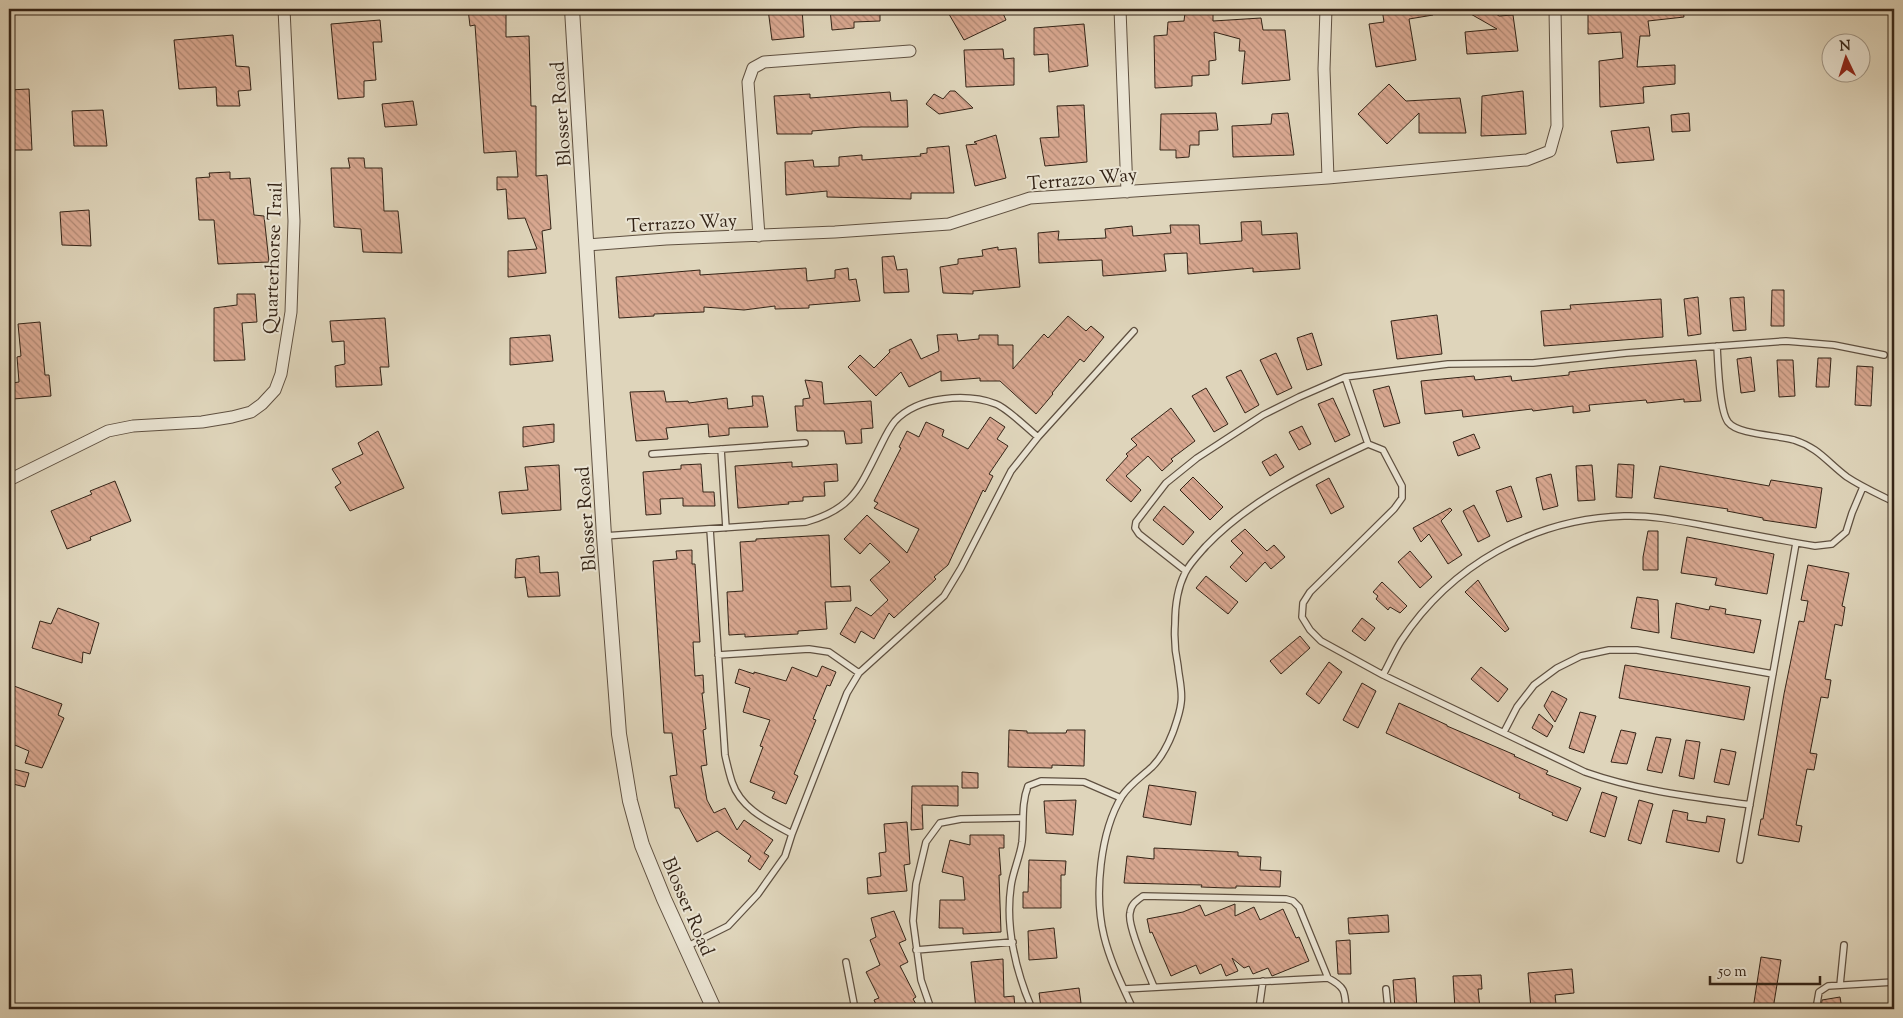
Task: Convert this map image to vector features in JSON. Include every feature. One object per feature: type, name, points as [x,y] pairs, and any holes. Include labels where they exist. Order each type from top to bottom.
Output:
[{"type":"street","name":"Quarterhorse Trail","points":[[9,480],[108,431],[133,426],[202,422],[232,417],[251,412],[262,404],[274,390],[281,374],[291,312],[294,221],[284,9]]},
{"type":"street","name":"Blosser Road","points":[[572,9],[604,536],[619,734],[630,801],[642,845],[714,1009]]},
{"type":"street","points":[[1120,9],[1127,192]]},
{"type":"street","points":[[1326,9],[1324,69],[1328,178]]},
{"type":"street","name":"Terrazzo Way","points":[[587,245],[949,224],[1030,198],[1328,178],[1527,160],[1550,150],[1557,126],[1555,9]]},
{"type":"street","points":[[759,236],[748,82],[753,68],[764,62],[910,51]]},
{"type":"lane","points":[[686,947],[728,926],[758,894],[785,856],[847,693],[859,673],[944,596],[961,568],[1011,471],[1038,437],[1134,331]]},
{"type":"lane","points":[[1186,571],[1139,534],[1135,528],[1136,522],[1166,483],[1197,458],[1263,416],[1299,397],[1345,377],[1448,364],[1533,363],[1626,353],[1786,341],[1834,345],[1884,356]]},
{"type":"lane","points":[[1717,346],[1722,408],[1728,422],[1740,429],[1794,440],[1813,448],[1846,476],[1863,487],[1894,502]]},
{"type":"lane","points":[[1345,377],[1368,444]]},
{"type":"lane","points":[[604,536],[806,522],[826,516],[843,506],[856,491],[896,420],[917,406],[942,399],[970,398],[998,405],[1038,437]]},
{"type":"lane","points":[[652,454],[806,443]]},
{"type":"lane","points":[[1133,1009],[1111,958],[1104,935],[1100,886],[1101,860],[1106,836],[1121,798],[1129,785],[1153,766],[1165,749],[1182,702],[1174,625],[1179,587],[1186,571],[1220,532],[1244,513],[1291,483],[1368,444],[1383,450],[1402,486],[1402,498],[1394,509],[1310,592],[1303,603],[1302,617],[1310,630],[1322,641],[1383,675],[1585,772],[1616,783],[1648,790],[1750,805]]},
{"type":"lane","points":[[721,449],[726,528]]},
{"type":"lane","points":[[1383,675],[1401,642],[1422,613],[1447,587],[1473,565],[1505,546],[1543,530],[1581,520],[1625,516],[1665,519],[1816,546],[1832,544],[1846,532],[1863,487]]},
{"type":"lane","points":[[710,529],[725,755],[732,784],[746,806],[767,821],[792,834]]},
{"type":"lane","points":[[1740,860],[1796,543]]},
{"type":"lane","points":[[718,655],[809,649],[828,652],[859,673]]},
{"type":"lane","points":[[1504,732],[1517,707],[1534,685],[1556,668],[1581,656],[1609,650],[1637,650],[1773,674]]},
{"type":"lane","points":[[1032,1009],[1022,986],[1013,942],[1010,915],[1011,886],[1022,843],[1024,798],[1028,786],[1041,781],[1084,782],[1121,798]]},
{"type":"lane","points":[[931,1009],[921,980],[913,920],[916,884],[926,842],[940,823],[960,819],[1023,818]]},
{"type":"lane","points":[[1154,987],[1133,932],[1129,915],[1133,903],[1143,896],[1276,898],[1294,901],[1299,906],[1328,978]]},
{"type":"lane","points":[[916,950],[1013,942]]},
{"type":"lane","points":[[1840,985],[1844,945]]},
{"type":"lane","points":[[846,962],[854,1009]]},
{"type":"lane","points":[[1124,988],[1328,978],[1340,984],[1345,995],[1346,1009]]},
{"type":"lane","points":[[1259,1009],[1263,982]]},
{"type":"lane","points":[[1816,1009],[1819,992],[1828,986],[1894,982]]},
{"type":"lane","points":[[1386,989],[1388,1009]]},
{"type":"building","points":[[468,9],[506,9],[506,37],[529,36],[531,106],[536,106],[536,176],[547,175],[551,229],[542,231],[546,273],[508,277],[508,251],[537,249],[525,218],[508,219],[506,189],[497,190],[497,177],[518,177],[516,151],[484,153],[475,25],[470,26]]},
{"type":"building","points":[[768,9],[802,9],[804,37],[772,40]]},
{"type":"building","points":[[830,9],[880,9],[880,21],[854,22],[854,28],[832,30]]},
{"type":"building","points":[[946,9],[1001,9],[1006,20],[964,40]]},
{"type":"building","points":[[1382,9],[1432,9],[1433,15],[1409,19],[1416,60],[1376,67],[1369,24],[1384,22]]},
{"type":"building","points":[[1462,9],[1489,9],[1499,16],[1513,15],[1518,51],[1467,54],[1465,32],[1497,29]]},
{"type":"building","points":[[1588,9],[1683,9],[1684,17],[1648,21],[1650,36],[1640,36],[1637,67],[1675,65],[1675,84],[1643,87],[1644,103],[1600,107],[1599,61],[1623,58],[1621,32],[1588,34]]},
{"type":"building","points":[[1213,12],[1213,21],[1261,18],[1263,30],[1285,30],[1290,80],[1242,84],[1245,51],[1239,51],[1240,39],[1214,32],[1216,60],[1209,61],[1209,75],[1192,76],[1192,86],[1155,88],[1154,36],[1167,35],[1168,22],[1184,21],[1185,13]]},
{"type":"building","points":[[380,20],[382,42],[373,42],[376,80],[364,81],[364,97],[338,99],[331,24]]},
{"type":"building","points":[[1084,24],[1088,66],[1049,72],[1048,54],[1034,55],[1034,28]]},
{"type":"building","points":[[233,35],[236,66],[249,67],[251,90],[238,91],[240,106],[217,106],[216,87],[179,89],[174,40]]},
{"type":"building","points":[[1003,49],[1004,59],[1014,58],[1014,85],[966,87],[964,50]]},
{"type":"building","points":[[1389,84],[1406,101],[1460,98],[1466,133],[1419,133],[1419,113],[1387,144],[1358,114]]},
{"type":"building","points":[[29,89],[32,150],[9,150],[9,90]]},
{"type":"building","points":[[950,91],[955,91],[973,108],[939,114],[926,104],[934,94],[943,99]]},
{"type":"building","points":[[1523,91],[1526,134],[1481,136],[1482,96]]},
{"type":"building","points":[[890,92],[891,101],[907,100],[908,127],[861,127],[812,131],[812,134],[777,134],[774,96],[810,94],[810,98]]},
{"type":"building","points":[[413,101],[417,125],[385,127],[382,104]]},
{"type":"building","points":[[1084,105],[1087,162],[1045,166],[1040,138],[1059,137],[1057,106]]},
{"type":"building","points":[[103,110],[107,146],[74,146],[72,111]]},
{"type":"building","points":[[1216,113],[1218,130],[1199,131],[1199,145],[1190,145],[1189,157],[1176,158],[1176,150],[1160,150],[1161,114]]},
{"type":"building","points":[[1288,113],[1294,155],[1233,157],[1232,126],[1271,124],[1272,114]]},
{"type":"building","points":[[1689,113],[1690,131],[1672,132],[1671,115]]},
{"type":"building","points":[[1649,127],[1654,160],[1617,163],[1611,131]]},
{"type":"building","points":[[996,135],[1006,178],[975,186],[966,145],[977,144],[974,142]]},
{"type":"building","points":[[949,146],[954,193],[911,193],[911,199],[827,197],[827,191],[786,195],[785,162],[813,160],[814,167],[839,166],[839,157],[862,155],[862,160],[921,156],[920,154],[927,153],[927,148]]},
{"type":"building","points":[[348,158],[364,158],[365,168],[382,168],[384,211],[398,211],[402,253],[363,252],[361,229],[334,227],[331,168],[350,168]]},
{"type":"building","points":[[230,172],[230,179],[250,178],[254,215],[264,216],[269,262],[218,264],[214,220],[199,220],[196,178],[210,177],[209,173]]},
{"type":"building","points":[[89,210],[91,246],[62,245],[60,212]]},
{"type":"building","points":[[1261,221],[1262,235],[1297,233],[1300,269],[1253,272],[1253,268],[1188,274],[1187,253],[1164,254],[1166,271],[1103,276],[1102,260],[1039,263],[1038,233],[1059,231],[1058,240],[1106,238],[1105,229],[1132,226],[1133,236],[1171,233],[1170,225],[1199,225],[1200,244],[1242,241],[1241,222]]},
{"type":"building","points":[[998,247],[998,250],[1016,248],[1020,287],[973,291],[973,294],[943,293],[940,267],[958,264],[958,259],[983,256],[982,250]]},
{"type":"building","points":[[894,256],[897,270],[907,269],[909,292],[884,293],[882,257]]},
{"type":"building","points":[[806,268],[807,281],[835,278],[835,270],[848,268],[849,280],[856,279],[860,301],[809,305],[809,308],[775,309],[775,306],[744,310],[704,307],[704,312],[654,314],[654,316],[619,318],[616,277],[700,270],[700,275]]},
{"type":"building","points":[[1772,290],[1784,290],[1784,326],[1771,326]]},
{"type":"building","points":[[237,294],[255,294],[257,322],[242,323],[245,360],[214,361],[214,308],[237,305]]},
{"type":"building","points":[[1698,297],[1701,334],[1688,336],[1684,299]]},
{"type":"building","points":[[1744,297],[1746,330],[1733,331],[1730,298]]},
{"type":"building","points":[[1661,299],[1663,337],[1544,346],[1541,311],[1571,309],[1570,305]]},
{"type":"building","points":[[1437,315],[1442,354],[1397,359],[1391,321]]},
{"type":"building","points":[[1068,316],[1086,331],[1091,326],[1104,337],[1084,362],[1080,359],[1036,414],[1000,381],[980,381],[980,378],[941,381],[941,371],[909,387],[901,372],[876,396],[848,367],[860,355],[874,368],[890,352],[889,350],[911,339],[921,359],[939,351],[937,335],[957,334],[958,341],[979,339],[979,335],[998,335],[998,345],[1013,345],[1013,369],[1044,334],[1048,338]]},
{"type":"building","points":[[385,318],[389,367],[380,367],[382,385],[336,387],[335,366],[345,364],[344,341],[332,342],[330,321]]},
{"type":"building","points":[[40,322],[45,375],[49,375],[51,396],[13,399],[12,383],[19,382],[17,357],[21,356],[18,324]]},
{"type":"building","points":[[1312,333],[1322,365],[1307,370],[1297,338]]},
{"type":"building","points":[[550,335],[553,361],[510,365],[510,338]]},
{"type":"building","points":[[1276,353],[1292,388],[1277,395],[1260,360]]},
{"type":"building","points":[[1751,357],[1755,391],[1741,393],[1737,359]]},
{"type":"building","points":[[1818,358],[1831,358],[1829,387],[1816,387]]},
{"type":"building","points":[[1696,360],[1701,401],[1684,402],[1684,399],[1647,403],[1646,400],[1589,405],[1590,411],[1573,413],[1573,406],[1463,417],[1462,410],[1425,414],[1421,381],[1474,376],[1475,380],[1511,376],[1512,381],[1569,375],[1569,372]]},
{"type":"building","points":[[1777,360],[1793,360],[1795,396],[1779,397]]},
{"type":"building","points":[[1857,366],[1873,367],[1871,406],[1855,405]]},
{"type":"building","points":[[1241,370],[1259,405],[1245,413],[1226,377]]},
{"type":"building","points":[[805,380],[822,382],[824,404],[871,401],[873,428],[861,429],[862,443],[846,444],[844,431],[797,431],[795,406],[803,406],[803,399],[810,398]]},
{"type":"building","points":[[1389,386],[1400,423],[1384,427],[1373,390]]},
{"type":"building","points":[[1206,388],[1228,424],[1214,432],[1192,396]]},
{"type":"building","points":[[664,391],[666,402],[688,401],[689,403],[727,398],[728,409],[753,406],[752,396],[763,396],[768,427],[729,428],[729,435],[709,437],[708,424],[666,428],[668,439],[636,441],[630,392]]},
{"type":"building","points":[[1333,398],[1350,435],[1335,442],[1318,404]]},
{"type":"building","points":[[1171,408],[1195,441],[1171,459],[1173,461],[1162,471],[1148,456],[1126,476],[1141,490],[1131,502],[1106,480],[1128,456],[1126,454],[1137,445],[1131,439]]},
{"type":"building","points":[[990,417],[1005,427],[997,439],[1008,446],[989,474],[993,476],[985,492],[983,490],[948,565],[934,577],[936,579],[894,618],[889,613],[874,639],[861,631],[855,643],[840,634],[856,607],[871,616],[888,600],[870,580],[890,562],[870,543],[860,554],[844,539],[867,515],[907,553],[919,529],[874,508],[878,503],[874,501],[901,448],[899,447],[907,431],[919,437],[926,422],[944,430],[942,436],[968,449]]},
{"type":"building","points":[[554,424],[554,442],[523,447],[523,427]]},
{"type":"building","points":[[1302,426],[1311,444],[1299,450],[1289,432]]},
{"type":"building","points":[[378,431],[404,488],[350,511],[335,487],[341,483],[332,469],[363,454],[358,443]]},
{"type":"building","points":[[1474,434],[1480,448],[1458,456],[1453,442]]},
{"type":"building","points":[[1276,454],[1284,467],[1270,476],[1262,462]]},
{"type":"building","points":[[792,462],[792,467],[837,464],[838,481],[824,482],[825,496],[803,497],[803,501],[788,502],[789,504],[738,508],[735,466]]},
{"type":"building","points":[[701,464],[703,492],[714,492],[715,506],[683,506],[683,498],[660,499],[661,514],[646,515],[643,472],[681,469],[681,465]]},
{"type":"building","points":[[1618,464],[1634,465],[1632,498],[1616,497]]},
{"type":"building","points":[[559,465],[561,510],[502,514],[499,492],[528,490],[525,467]]},
{"type":"building","points":[[1592,465],[1595,500],[1578,501],[1576,466]]},
{"type":"building","points":[[1660,466],[1769,486],[1771,480],[1822,488],[1816,528],[1763,520],[1763,518],[1727,511],[1728,509],[1654,498]]},
{"type":"building","points":[[1551,474],[1558,506],[1543,510],[1536,478]]},
{"type":"building","points":[[1193,477],[1223,507],[1210,520],[1180,490]]},
{"type":"building","points":[[1329,478],[1344,507],[1331,514],[1316,485]]},
{"type":"building","points":[[115,481],[131,521],[90,537],[91,540],[67,549],[51,511],[92,494],[90,491]]},
{"type":"building","points":[[1511,486],[1522,517],[1507,522],[1496,491]]},
{"type":"building","points":[[1474,505],[1490,536],[1478,542],[1463,511]]},
{"type":"building","points":[[1164,506],[1194,532],[1183,545],[1153,520]]},
{"type":"building","points":[[1450,508],[1452,510],[1441,521],[1462,555],[1448,564],[1429,534],[1421,542],[1413,528]]},
{"type":"building","points":[[1245,529],[1267,551],[1274,545],[1285,557],[1271,569],[1265,562],[1246,582],[1230,567],[1243,553],[1231,541]]},
{"type":"building","points":[[1648,531],[1658,531],[1658,570],[1643,570],[1643,557]]},
{"type":"building","points":[[829,535],[831,587],[850,586],[851,601],[825,602],[827,629],[798,631],[798,634],[745,637],[745,634],[729,635],[727,592],[743,591],[740,542],[756,541],[756,539]]},
{"type":"building","points":[[1687,537],[1774,554],[1767,594],[1715,585],[1717,578],[1681,573]]},
{"type":"building","points":[[692,550],[692,564],[695,564],[700,642],[693,642],[695,676],[703,675],[704,693],[702,693],[706,729],[703,730],[707,765],[701,766],[707,800],[714,813],[725,808],[737,830],[744,820],[773,840],[764,853],[769,856],[760,870],[748,861],[751,856],[717,831],[697,842],[679,808],[675,808],[670,776],[677,775],[672,733],[664,733],[653,561],[677,559],[676,551]]},
{"type":"building","points":[[1410,551],[1432,577],[1420,588],[1398,562]]},
{"type":"building","points":[[539,556],[540,573],[558,572],[560,596],[528,597],[525,577],[515,578],[516,559]]},
{"type":"building","points":[[1808,565],[1849,573],[1842,606],[1845,607],[1842,626],[1835,624],[1825,679],[1831,680],[1828,698],[1821,697],[1810,753],[1817,754],[1814,770],[1807,769],[1796,825],[1802,826],[1799,842],[1758,835],[1761,819],[1763,819],[1784,694],[1799,621],[1804,622],[1808,601],[1801,600]]},
{"type":"building","points":[[1206,576],[1238,602],[1228,614],[1196,588]]},
{"type":"building","points":[[1478,580],[1509,629],[1505,632],[1465,592]]},
{"type":"building","points":[[1382,582],[1407,606],[1400,613],[1390,607],[1388,610],[1376,599],[1378,596],[1373,592]]},
{"type":"building","points":[[1637,597],[1658,600],[1659,633],[1631,628]]},
{"type":"building","points":[[1676,603],[1709,610],[1710,606],[1726,609],[1725,614],[1761,620],[1754,653],[1671,638]]},
{"type":"building","points":[[58,608],[99,623],[90,654],[83,652],[82,663],[32,648],[40,621],[51,624]]},
{"type":"building","points":[[1362,618],[1375,628],[1365,641],[1352,631]]},
{"type":"building","points":[[1300,636],[1310,648],[1281,674],[1270,661]]},
{"type":"building","points":[[1329,662],[1342,672],[1319,704],[1306,694]]},
{"type":"building","points":[[1625,665],[1750,687],[1744,720],[1619,698]]},
{"type":"building","points":[[822,666],[836,672],[830,686],[827,685],[813,719],[816,720],[794,774],[798,776],[786,804],[772,798],[775,792],[750,782],[763,747],[760,746],[770,720],[743,712],[750,688],[735,683],[739,669],[786,681],[792,667],[817,677]]},
{"type":"building","points":[[1481,667],[1508,689],[1498,702],[1471,679]]},
{"type":"building","points":[[1362,683],[1376,691],[1358,728],[1343,720]]},
{"type":"building","points":[[14,686],[62,704],[58,715],[64,718],[42,768],[25,763],[29,751],[10,743],[14,732],[9,729],[9,722],[14,711],[9,709],[9,705]]},
{"type":"building","points":[[1552,691],[1567,699],[1555,722],[1544,706]]},
{"type":"building","points":[[1399,703],[1515,755],[1548,771],[1546,774],[1581,788],[1567,821],[1519,798],[1520,794],[1386,733]]},
{"type":"building","points":[[1580,712],[1596,716],[1584,753],[1569,748]]},
{"type":"building","points":[[1539,714],[1553,726],[1547,737],[1532,728]]},
{"type":"building","points":[[1009,730],[1027,731],[1027,733],[1066,733],[1067,730],[1085,730],[1084,766],[1052,765],[1052,768],[1008,767]]},
{"type":"building","points":[[1621,730],[1636,733],[1627,764],[1611,762]]},
{"type":"building","points":[[1656,737],[1671,739],[1662,773],[1647,770]]},
{"type":"building","points":[[1686,740],[1700,742],[1694,779],[1679,776]]},
{"type":"building","points":[[1721,749],[1736,752],[1729,785],[1714,782]]},
{"type":"building","points":[[9,768],[29,773],[25,787],[9,783]]},
{"type":"building","points":[[962,772],[978,773],[978,788],[962,788]]},
{"type":"building","points":[[1149,785],[1196,792],[1191,825],[1143,817]]},
{"type":"building","points":[[912,786],[958,786],[958,806],[922,805],[923,829],[911,830]]},
{"type":"building","points":[[1602,792],[1617,797],[1605,837],[1590,832]]},
{"type":"building","points":[[1076,800],[1073,835],[1046,833],[1044,801]]},
{"type":"building","points":[[1639,800],[1653,804],[1641,844],[1628,840]]},
{"type":"building","points":[[1673,810],[1688,813],[1687,820],[1706,823],[1707,816],[1725,819],[1719,852],[1666,842]]},
{"type":"building","points":[[907,822],[910,864],[904,865],[907,891],[868,894],[867,878],[881,876],[879,853],[886,852],[884,824]]},
{"type":"building","points":[[970,835],[1004,835],[1004,848],[999,848],[1001,932],[963,934],[963,928],[939,928],[940,900],[965,900],[963,877],[942,872],[950,840],[970,845]]},
{"type":"building","points":[[1154,848],[1238,852],[1238,856],[1261,857],[1260,870],[1281,871],[1280,887],[1236,886],[1236,888],[1227,888],[1201,887],[1202,885],[1124,883],[1127,856],[1154,859]]},
{"type":"building","points":[[1029,860],[1066,861],[1065,875],[1061,875],[1061,908],[1023,908],[1023,892],[1028,892]]},
{"type":"building","points":[[1235,904],[1235,916],[1254,907],[1260,920],[1283,909],[1296,938],[1299,937],[1309,961],[1272,976],[1268,968],[1253,974],[1249,966],[1244,968],[1232,958],[1238,971],[1226,976],[1221,964],[1200,974],[1196,965],[1171,976],[1152,932],[1150,933],[1147,919],[1183,912],[1200,905],[1205,916]]},
{"type":"building","points":[[894,911],[906,940],[899,943],[908,962],[900,966],[916,997],[913,999],[919,1009],[878,1009],[874,1000],[879,998],[866,972],[880,965],[870,940],[876,937],[871,918]]},
{"type":"building","points":[[1388,915],[1389,932],[1349,934],[1348,918]]},
{"type":"building","points":[[1054,928],[1057,958],[1029,960],[1028,931]]},
{"type":"building","points":[[1350,940],[1351,974],[1338,974],[1336,941]]},
{"type":"building","points":[[1761,957],[1781,960],[1773,1009],[1753,1009]]},
{"type":"building","points":[[1003,959],[1004,997],[1014,996],[1015,1009],[976,1009],[971,962]]},
{"type":"building","points":[[1572,969],[1574,993],[1555,995],[1556,1004],[1551,1004],[1551,1009],[1531,1009],[1528,973]]},
{"type":"building","points":[[1481,975],[1482,989],[1478,989],[1480,1009],[1455,1009],[1453,976]]},
{"type":"building","points":[[1415,978],[1417,1009],[1395,1009],[1393,980]]},
{"type":"building","points":[[1079,988],[1081,1003],[1041,1008],[1039,993]]},
{"type":"building","points":[[1840,997],[1842,1009],[1821,1009],[1822,1000]]}]
